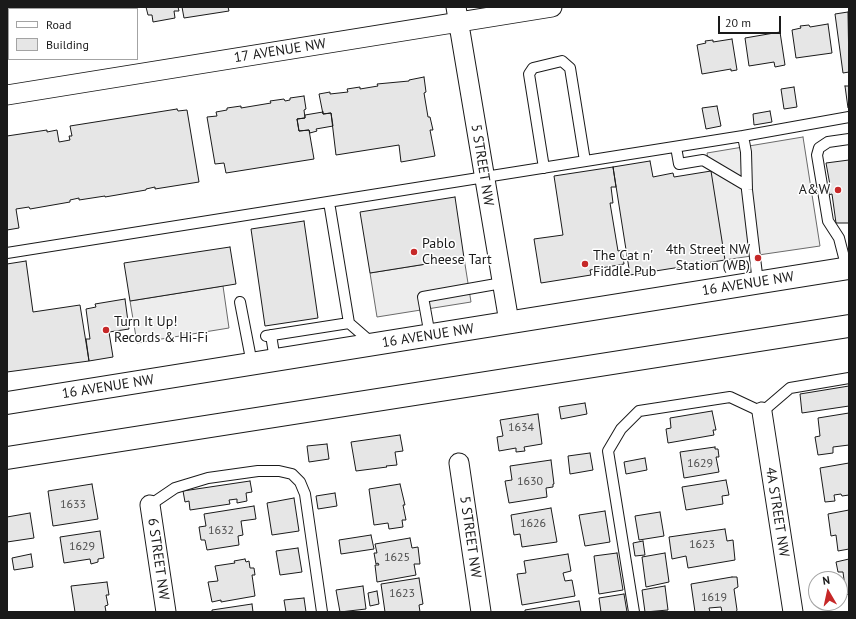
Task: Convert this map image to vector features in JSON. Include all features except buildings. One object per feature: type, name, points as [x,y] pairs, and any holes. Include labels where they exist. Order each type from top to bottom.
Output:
[{"type":"highway","name":"16 AVENUE NW","points":[[7,403],[848,268]]},
{"type":"highway","points":[[7,458],[849,326]]},
{"type":"street","name":"17 AVENUE NW","points":[[7,95],[458,14],[552,7]]},
{"type":"street","name":"5 STREET NW","points":[[458,14],[509,322]]},
{"type":"street","name":"4A STREET NW","points":[[762,412],[793,612]]},
{"type":"street","name":"5 STREET NW","points":[[459,463],[481,612]]},
{"type":"street","name":"6 STREET NW","points":[[150,505],[166,612]]},
{"type":"lane","points":[[544,168],[529,74],[533,68],[562,61],[570,68],[585,161]]},
{"type":"lane","points":[[7,253],[676,147],[849,117]]},
{"type":"lane","points":[[743,136],[746,152],[747,186],[758,283]]},
{"type":"lane","points":[[848,268],[839,238],[828,220],[817,155],[819,148],[828,142],[849,139]]},
{"type":"lane","points":[[676,147],[679,164],[703,160],[747,186]]},
{"type":"lane","points":[[329,202],[349,323],[374,345]]},
{"type":"lane","points":[[430,336],[423,297],[502,283]]},
{"type":"lane","points":[[240,302],[252,364]]},
{"type":"lane","points":[[275,360],[269,335],[349,323]]},
{"type":"lane","points":[[634,612],[608,451],[621,428],[639,411],[730,397],[762,412],[790,388],[849,378]]},
{"type":"lane","points":[[150,505],[175,488],[208,478],[258,471],[279,471],[292,474],[300,482],[305,494],[322,612]]},
{"type":"shaded area","points":[[803,137],[820,246],[724,260],[707,153]]},
{"type":"shaded area","points":[[464,258],[471,302],[377,317],[370,273]]},
{"type":"shaded area","points":[[223,286],[229,328],[137,343],[130,301]]},
{"type":"place","name":"A&W","points":[[838,190]]},
{"type":"place","name":"Pablo Cheese Tart","points":[[414,252]]},
{"type":"place","name":"4th Street NW Station (WB)","points":[[758,258]]},
{"type":"place","name":"The Cat n' Fiddle Pub","points":[[585,264]]},
{"type":"place","name":"Turn It Up! Records & Hi-Fi","points":[[106,330]]}]
